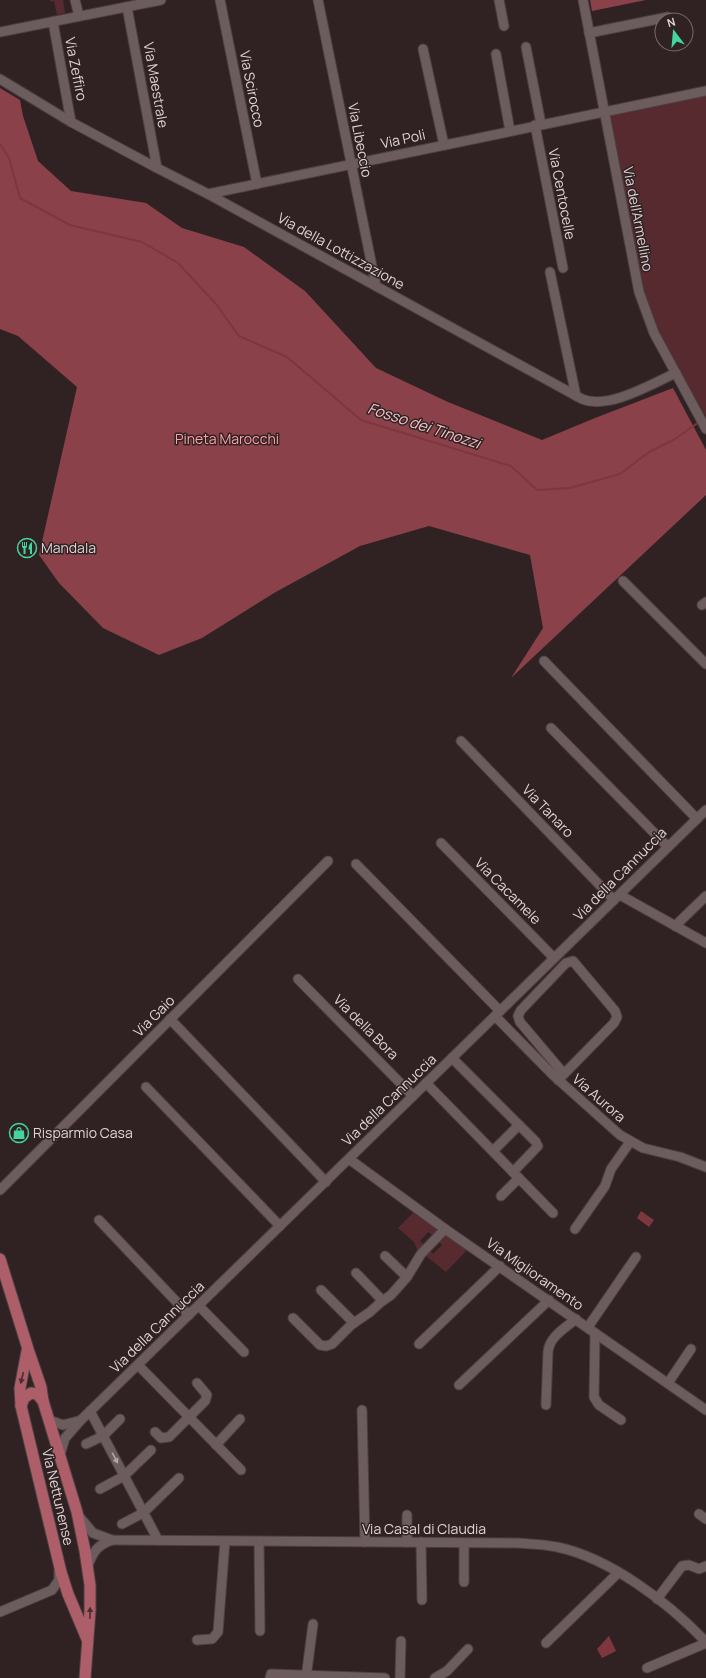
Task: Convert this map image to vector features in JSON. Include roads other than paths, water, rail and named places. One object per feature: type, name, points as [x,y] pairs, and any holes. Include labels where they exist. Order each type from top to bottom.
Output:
[{"type":"main road","name":"Via Nettunense","points":[[0,1259],[41,1387],[43,1401],[83,1536],[90,1585],[90,1618],[85,1678]]},
{"type":"main road","name":"Via Nettunense","points":[[28,1349],[20,1388],[21,1406],[57,1558],[68,1593],[88,1642]]},
{"type":"main road","points":[[21,1406],[24,1398],[32,1393],[37,1394],[43,1401]]},
{"type":"main road","points":[[68,1593],[74,1599],[81,1599],[88,1593],[90,1585]]},
{"type":"street","points":[[75,0],[79,16]]},
{"type":"street","points":[[0,32],[161,0]]},
{"type":"street","name":"Via Scirocco","points":[[220,0],[257,184]]},
{"type":"street","name":"Via Libeccio","points":[[318,0],[376,286]]},
{"type":"street","points":[[499,0],[504,26]]},
{"type":"street","name":"Via dell'Armellino","points":[[583,0],[638,292],[651,326],[706,429]]},
{"type":"street","name":"Via Maestrale","points":[[127,7],[157,168]]},
{"type":"street","points":[[589,30],[654,17]]},
{"type":"street","name":"Via Zeffiro","points":[[53,22],[71,122]]},
{"type":"street","name":"Via Centocelle","points":[[526,47],[563,268]]},
{"type":"street","points":[[423,49],[444,145]]},
{"type":"street","points":[[496,54],[510,131]]},
{"type":"street","name":"Via della Lottizzazione","points":[[0,79],[71,122],[208,194],[576,396],[590,402],[609,401],[676,373]]},
{"type":"street","name":"Via Poli","points":[[208,194],[706,90]]},
{"type":"street","points":[[550,272],[576,396]]},
{"type":"street","points":[[623,581],[706,664]]},
{"type":"street","points":[[544,662],[697,819]]},
{"type":"street","points":[[551,728],[668,847]]},
{"type":"street","name":"Via Tanaro","points":[[461,741],[617,898],[706,943]]},
{"type":"street","name":"Via della Cannuccia","points":[[60,1455],[64,1440],[90,1411],[706,810]]},
{"type":"street","name":"Via Cacamele","points":[[441,843],[554,958]]},
{"type":"street","name":"Via Gaio","points":[[0,1190],[328,861]]},
{"type":"street","name":"Via Aurora","points":[[356,864],[497,1014],[609,1126],[630,1142],[644,1148],[680,1157],[706,1167]]},
{"type":"street","points":[[675,926],[706,896]]},
{"type":"street","points":[[573,961],[615,1011],[617,1017],[614,1023],[561,1077],[520,1022],[518,1016],[521,1010],[566,963],[573,961]]},
{"type":"street","name":"Via della Bora","points":[[298,978],[413,1096]]},
{"type":"street","points":[[170,1019],[326,1182]]},
{"type":"street","points":[[452,1058],[537,1144],[501,1196]]},
{"type":"street","points":[[426,1083],[553,1213]]},
{"type":"street","points":[[146,1087],[280,1226]]},
{"type":"street","points":[[493,1152],[519,1125]]},
{"type":"street","points":[[575,1230],[605,1186],[611,1169],[630,1142]]},
{"type":"street","name":"Via Miglioramento","points":[[349,1159],[445,1229],[706,1410]]},
{"type":"street","points":[[99,1220],[189,1315]]},
{"type":"street","points":[[293,1318],[318,1344],[324,1346],[332,1344],[354,1323],[370,1312],[382,1300],[392,1295],[407,1277],[419,1257],[445,1229]]},
{"type":"street","points":[[386,1256],[407,1277]]},
{"type":"street","points":[[588,1327],[636,1256]]},
{"type":"street","points":[[419,1344],[500,1266]]},
{"type":"street","points":[[356,1273],[382,1300]]},
{"type":"street","points":[[321,1290],[354,1323]]},
{"type":"street","points":[[459,1385],[549,1300]]},
{"type":"street","points":[[199,1306],[244,1352]]},
{"type":"street","points":[[546,1405],[548,1352],[550,1344],[555,1337],[576,1319]]},
{"type":"street","points":[[595,1333],[594,1397],[599,1405],[621,1420]]},
{"type":"street","points":[[668,1383],[691,1349]]},
{"type":"street","points":[[138,1365],[241,1470]]},
{"type":"street","points":[[154,1432],[161,1438],[168,1437],[207,1398],[206,1393],[197,1383]]},
{"type":"street","points":[[362,1410],[365,1542]]},
{"type":"street","points":[[90,1411],[158,1540]]},
{"type":"street","points":[[86,1444],[103,1436],[120,1419]]},
{"type":"street","points":[[216,1445],[240,1419]]},
{"type":"street","points":[[49,1420],[66,1425],[80,1421]]},
{"type":"street","points":[[100,1489],[124,1476],[151,1450]]},
{"type":"street","points":[[122,1524],[143,1513],[178,1478]]},
{"type":"street","name":"Via Casal di Claudia","points":[[77,1512],[93,1533],[112,1540],[521,1543],[552,1546],[578,1554],[618,1573],[657,1599],[682,1619],[706,1643]]},
{"type":"street","points":[[407,1515],[407,1542]]},
{"type":"street","points":[[87,1567],[96,1549],[101,1544],[112,1540]]},
{"type":"street","points":[[197,1640],[212,1639],[218,1632],[225,1541]]},
{"type":"street","points":[[259,1541],[260,1631]]},
{"type":"street","points":[[421,1542],[422,1600]]},
{"type":"street","points":[[464,1543],[464,1582]]},
{"type":"street","points":[[46,1594],[55,1588],[59,1580],[57,1558]]},
{"type":"street","points":[[657,1599],[682,1566],[689,1565],[699,1569],[706,1566]]},
{"type":"street","points":[[546,1643],[618,1573]]},
{"type":"street","points":[[0,1612],[46,1594],[57,1592],[68,1593]]},
{"type":"street","points":[[306,1677],[313,1624]]},
{"type":"street","points":[[400,1678],[401,1641]]},
{"type":"street","points":[[647,1668],[706,1643]]},
{"type":"street","points":[[435,1678],[447,1671],[468,1649]]},
{"type":"street","points":[[270,1678],[271,1674],[306,1677],[385,1678]]},
{"type":"waterway","name":"Fosso dei Tinozzi","points":[[0,144],[9,158],[20,198],[70,225],[142,242],[178,263],[216,304],[239,336],[287,357],[361,420],[511,466],[537,490],[570,488],[620,474],[649,452],[675,439],[699,422]]},
{"type":"place","name":"Mandala","points":[[27,548]]},
{"type":"place","name":"Risparmio Casa","points":[[19,1133]]},
{"type":"park label","name":"Pineta Marocchi","points":[[227,439]]}]
